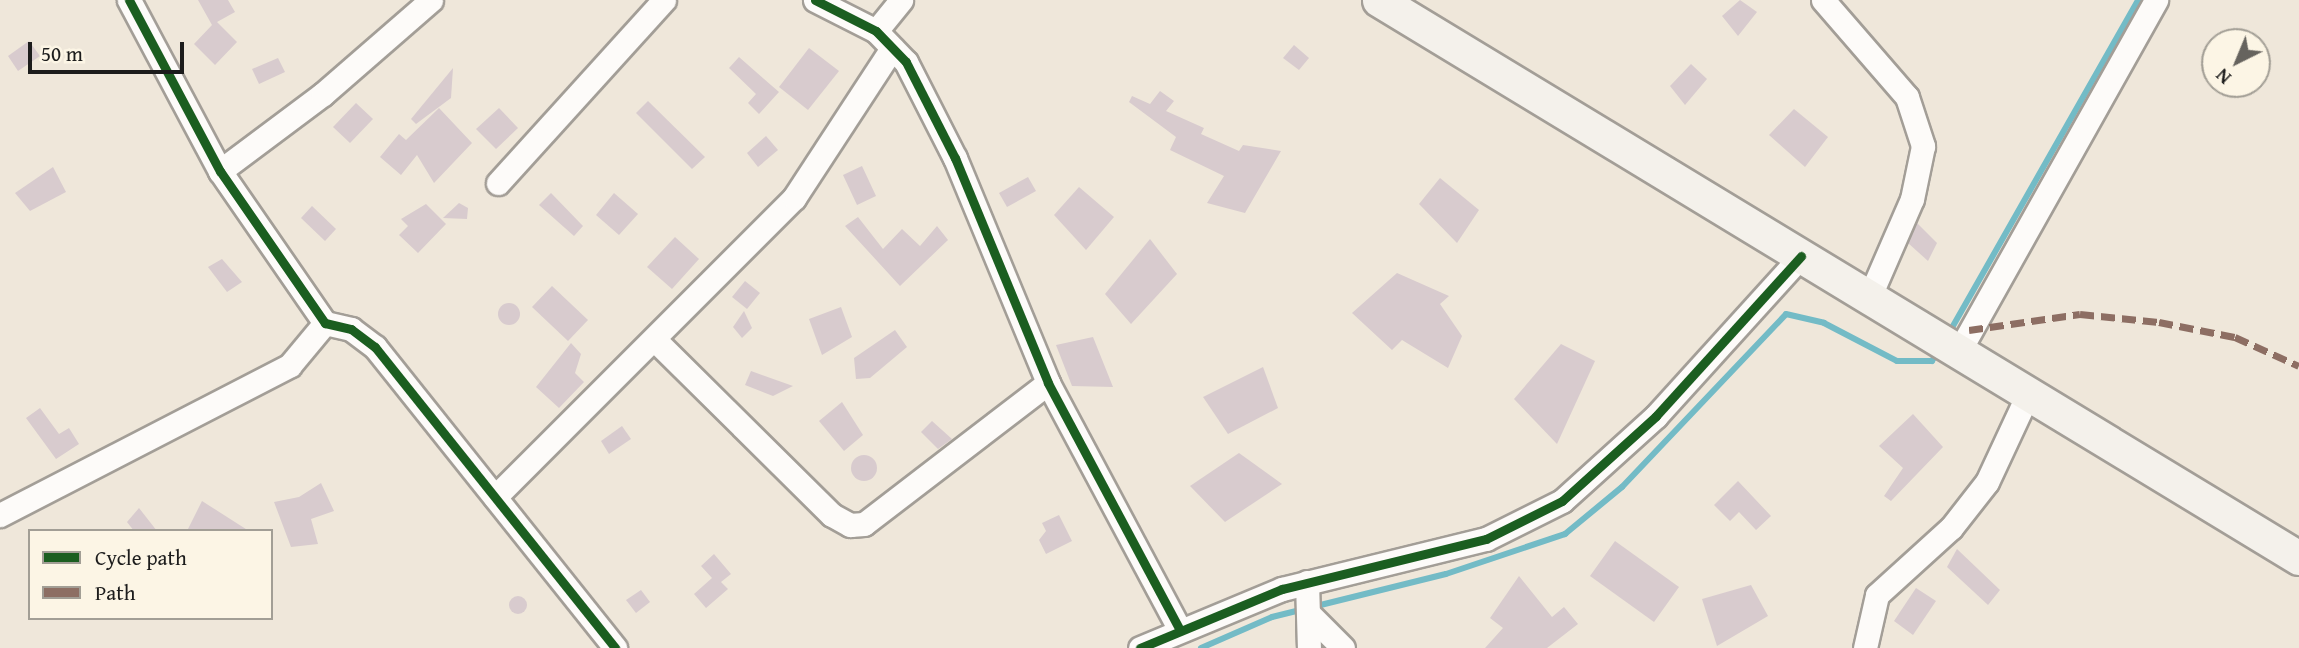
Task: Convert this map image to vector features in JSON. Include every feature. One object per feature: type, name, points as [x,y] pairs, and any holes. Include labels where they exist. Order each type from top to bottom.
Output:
[{"type":"main road","points":[[1379,0],[2299,558]]},
{"type":"street","points":[[130,0],[220,172],[325,323],[351,330],[375,347],[615,648]]},
{"type":"street","points":[[220,172],[323,94],[431,0]]},
{"type":"street","points":[[498,183],[664,0]]},
{"type":"street","points":[[816,0],[876,31],[906,61],[956,158],[1048,383],[1161,640],[1307,582],[1486,539],[1562,501],[1673,399],[1801,257]]},
{"type":"street","points":[[876,31],[901,0]]},
{"type":"street","points":[[1823,0],[1907,97],[1923,146],[1912,199],[1869,298]]},
{"type":"street","points":[[1958,353],[2156,0]]},
{"type":"street","points":[[495,497],[656,341],[794,198],[892,48]]},
{"type":"street","points":[[0,515],[290,365],[325,323]]},
{"type":"street","points":[[656,341],[832,515],[850,525],[864,524],[1048,383]]},
{"type":"street","points":[[1865,648],[1877,594],[1951,528],[1987,482],[2028,394]]},
{"type":"street","points":[[1307,582],[1309,648]]},
{"type":"street","points":[[1309,614],[1343,648]]},
{"type":"building","points":[[198,0],[228,0],[235,12],[217,22],[237,42],[215,65],[194,44],[212,25]]},
{"type":"building","points":[[1740,0],[1757,12],[1738,36],[1722,16]]},
{"type":"building","points":[[29,41],[40,56],[18,71],[8,56]]},
{"type":"building","points":[[1294,45],[1309,58],[1299,70],[1283,58]]},
{"type":"building","points":[[809,48],[839,71],[808,110],[779,87]]},
{"type":"building","points":[[739,57],[779,92],[759,114],[748,103],[756,94],[729,68]]},
{"type":"building","points":[[278,58],[285,72],[259,84],[252,69]]},
{"type":"building","points":[[1691,64],[1707,79],[1685,105],[1670,86]]},
{"type":"building","points":[[453,68],[451,98],[416,124],[411,119]]},
{"type":"building","points":[[1160,91],[1174,101],[1166,111],[1204,128],[1201,134],[1239,151],[1243,145],[1281,151],[1245,213],[1207,203],[1224,176],[1170,150],[1176,137],[1129,102],[1132,96],[1150,104]]},
{"type":"building","points":[[648,101],[705,157],[692,169],[636,113]]},
{"type":"building","points":[[356,103],[373,119],[350,143],[333,127]]},
{"type":"building","points":[[439,108],[472,143],[434,183],[417,155],[401,175],[380,157],[399,134],[406,140]]},
{"type":"building","points":[[499,108],[518,128],[496,149],[476,129]]},
{"type":"building","points":[[1794,109],[1828,137],[1805,167],[1769,135]]},
{"type":"building","points":[[766,136],[778,150],[758,167],[747,153]]},
{"type":"building","points":[[862,166],[876,196],[857,205],[843,175]]},
{"type":"building","points":[[53,167],[66,192],[30,211],[15,193]]},
{"type":"building","points":[[1028,177],[1036,191],[1007,207],[999,193]]},
{"type":"building","points":[[1440,178],[1479,210],[1457,243],[1419,204]]},
{"type":"building","points":[[1079,187],[1114,217],[1086,250],[1054,215]]},
{"type":"building","points":[[551,193],[583,226],[574,236],[539,205]]},
{"type":"building","points":[[614,193],[638,214],[619,235],[596,215]]},
{"type":"building","points":[[459,203],[468,208],[467,219],[443,218]]},
{"type":"building","points":[[426,204],[446,224],[418,253],[399,235],[408,226],[401,219]]},
{"type":"building","points":[[312,206],[336,229],[325,241],[301,218]]},
{"type":"building","points":[[858,217],[883,249],[902,229],[920,246],[937,226],[948,240],[900,286],[845,226]]},
{"type":"building","points":[[1917,223],[1937,243],[1928,261],[1908,243]]},
{"type":"building","points":[[675,237],[699,259],[672,289],[647,267]]},
{"type":"building","points":[[1150,239],[1177,274],[1131,324],[1105,294]]},
{"type":"building","points":[[222,259],[242,282],[227,292],[208,267]]},
{"type":"building","points":[[1397,273],[1449,296],[1440,304],[1462,336],[1448,368],[1402,340],[1392,350],[1352,313]]},
{"type":"building","points":[[745,281],[760,293],[747,309],[732,297]]},
{"type":"building","points":[[552,286],[588,320],[568,341],[532,307]]},
{"type":"building","points":[[509,303],[517,306],[520,314],[517,322],[509,325],[501,322],[498,314],[501,306]]},
{"type":"building","points":[[841,307],[852,337],[822,355],[809,319]]},
{"type":"building","points":[[744,311],[752,328],[742,338],[733,327]]},
{"type":"building","points":[[895,330],[907,347],[870,378],[856,379],[854,358]]},
{"type":"building","points":[[1093,337],[1113,387],[1072,386],[1056,345]]},
{"type":"building","points":[[571,343],[581,354],[575,373],[584,382],[559,408],[536,387]]},
{"type":"building","points":[[1561,344],[1595,361],[1557,444],[1514,399]]},
{"type":"building","points":[[1263,367],[1278,408],[1228,434],[1203,397]]},
{"type":"building","points":[[751,371],[793,386],[773,396],[745,385]]},
{"type":"building","points":[[842,402],[863,435],[844,451],[819,421]]},
{"type":"building","points":[[40,408],[59,434],[69,428],[79,444],[56,459],[26,418]]},
{"type":"building","points":[[1913,414],[1943,447],[1891,501],[1884,496],[1903,468],[1879,446]]},
{"type":"building","points":[[932,421],[952,439],[938,449],[921,432]]},
{"type":"building","points":[[622,426],[631,439],[609,454],[601,441]]},
{"type":"building","points":[[1239,453],[1282,484],[1225,522],[1190,486]]},
{"type":"building","points":[[864,455],[873,459],[877,468],[873,477],[864,481],[855,477],[851,468],[855,459]]},
{"type":"building","points":[[1738,481],[1771,516],[1756,530],[1739,512],[1730,521],[1714,505]]},
{"type":"building","points":[[321,483],[334,511],[311,519],[318,544],[291,547],[274,502],[299,497]]},
{"type":"building","points":[[202,501],[246,529],[188,529]]},
{"type":"building","points":[[139,508],[155,529],[132,529],[127,522]]},
{"type":"building","points":[[1059,515],[1072,541],[1046,554],[1039,540],[1046,531],[1042,523]]},
{"type":"building","points":[[1615,541],[1679,587],[1654,622],[1590,576]]},
{"type":"building","points":[[1957,549],[2000,590],[1988,605],[1947,567]]},
{"type":"building","points":[[714,554],[731,574],[721,582],[728,589],[706,608],[694,594],[712,578],[701,566]]},
{"type":"building","points":[[1519,576],[1552,617],[1564,607],[1578,624],[1547,648],[1485,648],[1503,628],[1490,618]]},
{"type":"building","points":[[1751,585],[1768,616],[1717,646],[1702,599]]},
{"type":"building","points":[[1916,588],[1936,601],[1913,635],[1894,621]]},
{"type":"building","points":[[641,590],[650,602],[636,613],[626,600]]},
{"type":"building","points":[[514,596],[522,596],[527,605],[525,612],[514,614],[509,609],[509,601]]},
{"type":"waterway","points":[[1949,333],[2138,0]]},
{"type":"waterway","points":[[1201,648],[1272,617],[1446,574],[1565,534],[1622,487],[1786,314],[1824,323],[1897,361],[1932,361],[1938,351]]},
{"type":"marked path","points":[[1969,330],[2080,314],[2159,322],[2235,337],[2299,366]]},
{"type":"cycle path","points":[[129,0],[220,171],[325,323],[351,329],[375,347],[615,648]]},
{"type":"cycle path","points":[[815,0],[876,31],[906,62],[955,158],[1048,383],[1179,628]]},
{"type":"cycle path","points":[[1140,648],[1282,589],[1486,539],[1562,501],[1656,416],[1801,256]]}]
